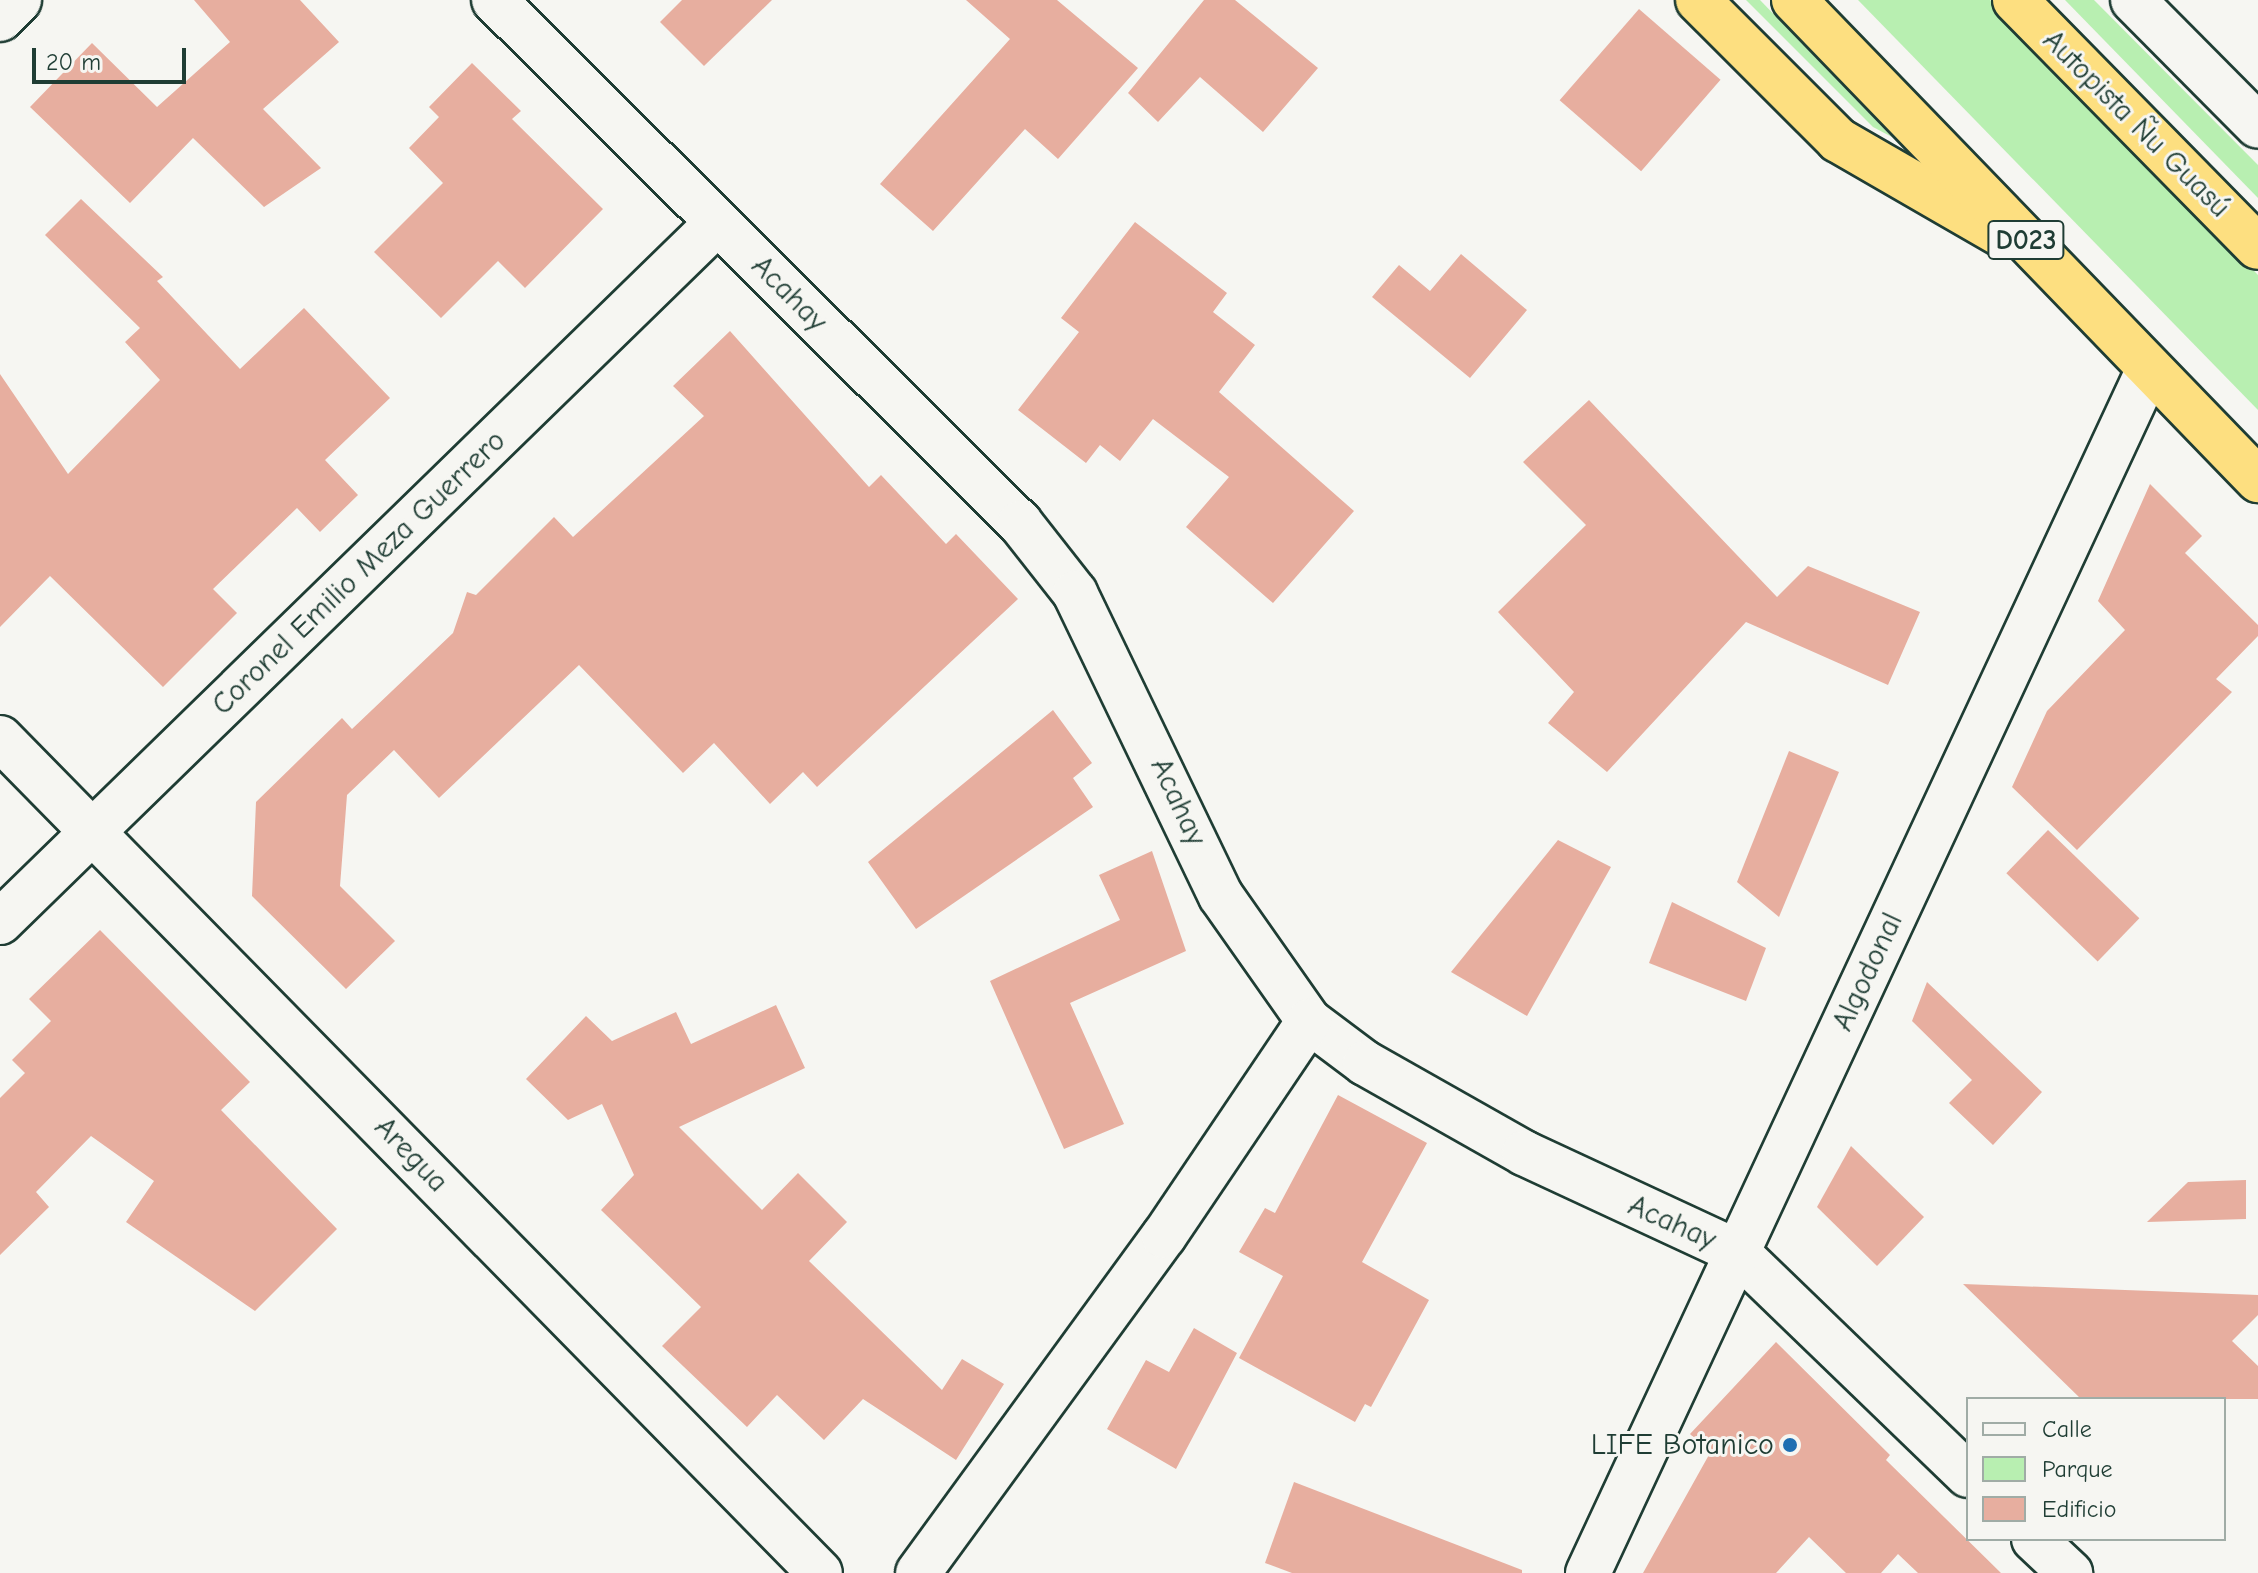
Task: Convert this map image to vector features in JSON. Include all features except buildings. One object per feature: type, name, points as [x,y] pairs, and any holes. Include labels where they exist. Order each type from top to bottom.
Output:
[{"type":"highway","points":[[1698,0],[1838,140],[2042,256]]},
{"type":"highway","name":"D023","points":[[1794,0],[2042,256],[2148,371],[2258,480]]},
{"type":"highway","name":"Autopista Ñu Guasú","points":[[2015,0],[2258,247]]},
{"type":"street","points":[[0,19],[19,0]]},
{"type":"street","name":"Acahay","points":[[494,0],[1020,523],[1075,593],[1221,896],[1309,1021],[1365,1063],[1524,1153],[1737,1252],[1966,1473]]},
{"type":"street","points":[[2133,0],[2258,126]]},
{"type":"street","name":"Coronel Emilio Meza Guerrero","points":[[0,922],[717,223]]},
{"type":"street","name":"Algodonal","points":[[1588,1573],[2148,371]]},
{"type":"street","name":"Aregua","points":[[0,738],[95,831],[820,1573]]},
{"type":"street","points":[[918,1573],[1164,1236],[1309,1021]]},
{"type":"street","points":[[2036,1541],[2070,1573]]},
{"type":"green space","points":[[1746,0],[1760,0],[1892,137],[1873,127]]},
{"type":"green space","points":[[1858,0],[1990,0],[2258,275],[2258,410]]},
{"type":"green space","points":[[2065,0],[2094,0],[2258,165],[2258,198]]},
{"type":"place","name":"LIFE Botanico","points":[[1790,1445]]}]
